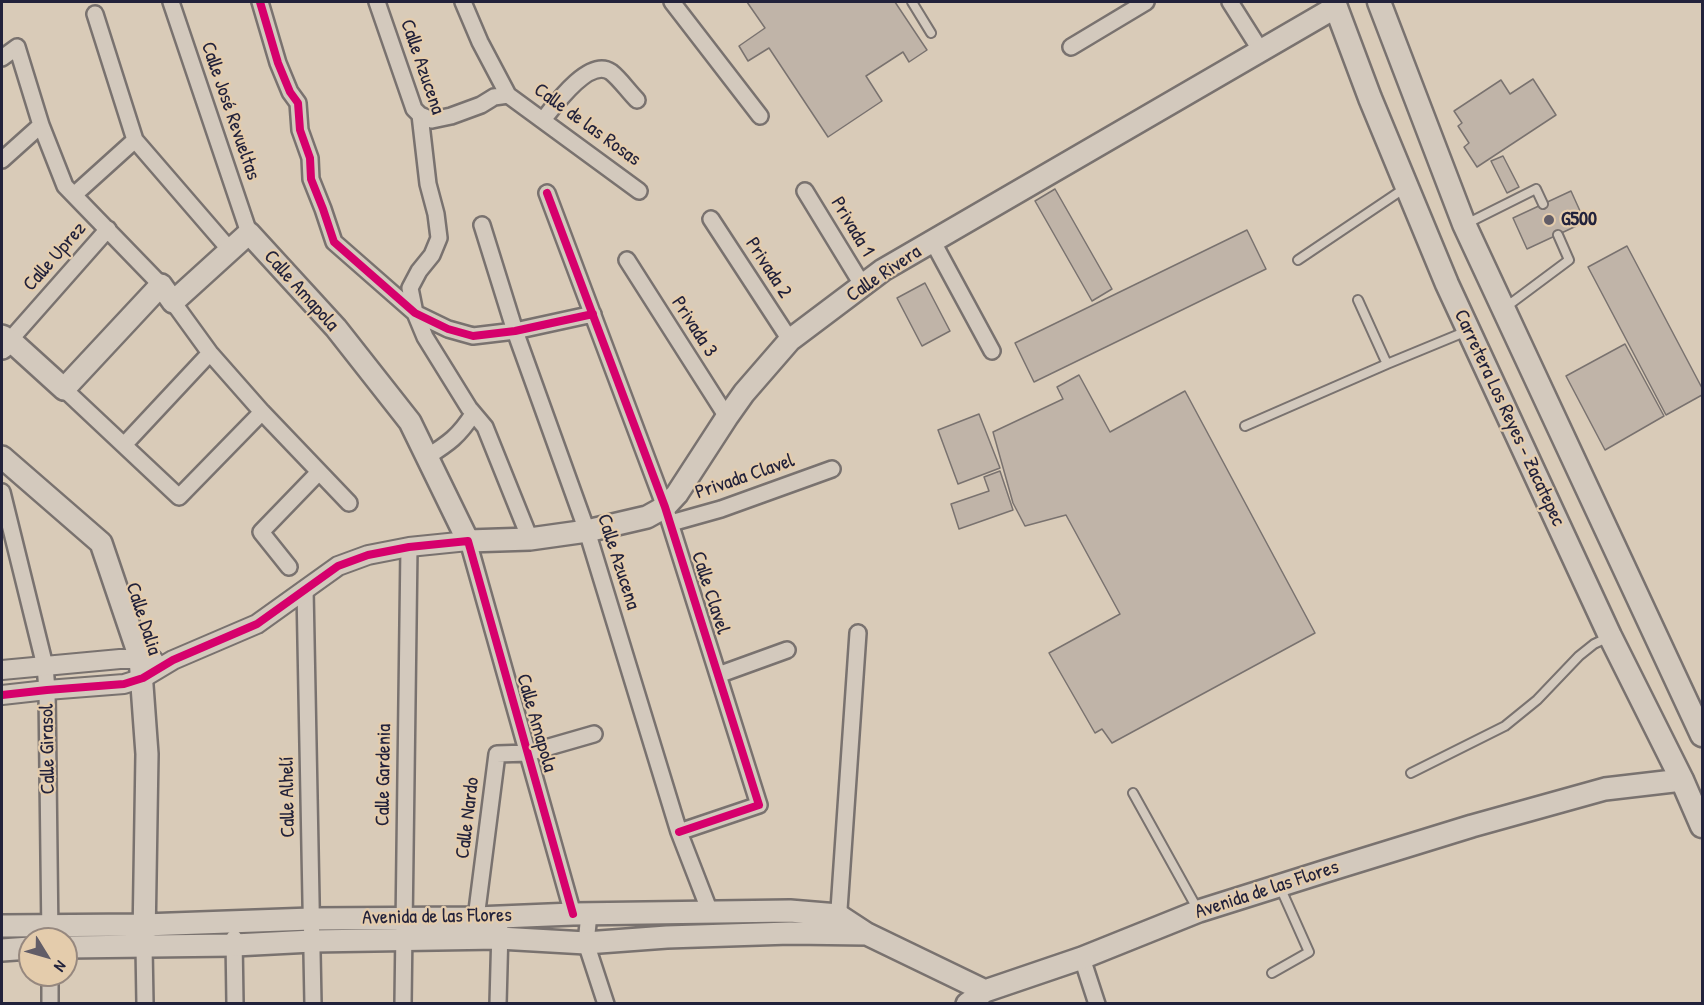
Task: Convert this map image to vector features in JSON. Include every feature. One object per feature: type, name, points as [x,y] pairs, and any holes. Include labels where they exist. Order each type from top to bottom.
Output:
[{"type":"main road","points":[[1379,2],[1464,224],[1702,735]]},
{"type":"main road","name":"Calle Rivera","points":[[468,541],[530,539],[587,531],[647,517],[668,515],[677,494],[727,417],[744,393],[790,340],[883,270],[1261,51],[1335,4]]},
{"type":"main road","name":"Carretera Los Reyes - Zacatepec","points":[[1335,4],[1370,98],[1447,284],[1610,636],[1682,780],[1702,826]]},
{"type":"main road","points":[[4,340],[64,389],[167,293],[230,250],[249,233]]},
{"type":"main road","name":"Calle Amapola","points":[[249,233],[336,328],[403,412],[468,541]]},
{"type":"main road","name":"Calle Dalia","points":[[2,457],[101,543],[142,668],[147,754],[144,935]]},
{"type":"main road","name":"Avenida de las Flores","points":[[78,933],[144,935],[235,945],[312,941],[476,918],[790,911],[867,934],[985,991],[1082,958],[1198,911],[1472,826],[1605,789],[1682,780]]},
{"type":"main road","name":"Avenida de las Flores","points":[[78,945],[232,922],[311,919],[499,938],[586,943],[838,924]]},
{"type":"main road","name":"Avenida de las Flores","points":[[2,926],[18,928]]},
{"type":"main road","points":[[2,950],[18,949]]},
{"type":"main road","points":[[967,1004],[985,991]]},
{"type":"street","name":"Calle José Revueltas","points":[[171,2],[249,233]]},
{"type":"street","points":[[260,2],[278,63],[290,92],[298,104],[300,130],[310,158],[311,178],[334,242],[415,313],[448,329],[473,336],[515,331],[593,314]]},
{"type":"street","name":"Calle Azucena","points":[[377,2],[414,109],[420,115],[428,184],[436,214],[439,238],[432,255],[419,271],[410,288],[415,313],[424,337],[473,414],[485,427],[530,539]]},
{"type":"street","points":[[420,115],[432,120],[451,116],[481,105],[494,97],[508,95],[480,42],[463,2]]},
{"type":"street","points":[[672,2],[760,116]]},
{"type":"street","points":[[1071,47],[1146,2]]},
{"type":"street","points":[[1230,2],[1261,51]]},
{"type":"street","points":[[94,14],[135,140],[230,250]]},
{"type":"street","points":[[2,58],[17,46],[41,125],[65,186],[167,293],[210,353],[262,412],[349,503]]},
{"type":"street","points":[[543,120],[565,93],[593,71],[604,69],[611,72],[637,100]]},
{"type":"street","name":"Calle de las Rosas","points":[[508,95],[639,191]]},
{"type":"street","points":[[2,160],[41,125]]},
{"type":"street","points":[[74,195],[135,140]]},
{"type":"street","name":"Privada 1","points":[[805,191],[863,286]]},
{"type":"street","name":"Calle Clavel","points":[[548,193],[668,515],[759,805],[679,832]]},
{"type":"street","name":"Privada 2","points":[[711,219],[790,340]]},
{"type":"street","name":"Calle Azucena","points":[[482,225],[515,331],[587,531],[679,832],[710,912]]},
{"type":"street","name":"Calle Uprez","points":[[4,340],[108,229]]},
{"type":"street","points":[[933,242],[992,351]]},
{"type":"street","name":"Privada 3","points":[[627,260],[727,417]]},
{"type":"street","points":[[124,445],[210,353]]},
{"type":"street","points":[[64,389],[179,497],[262,412]]},
{"type":"street","points":[[427,456],[451,442],[473,414]]},
{"type":"street","name":"Privada Clavel","points":[[668,515],[721,509],[832,469]]},
{"type":"street","points":[[289,567],[261,532],[320,472]]},
{"type":"street","name":"Calle Girasol","points":[[2,492],[45,666],[50,927]]},
{"type":"street","points":[[2,670],[45,666],[142,668],[173,660],[257,624],[338,566],[368,555],[409,547],[468,541]]},
{"type":"street","name":"Calle Amapola","points":[[468,541],[528,753],[581,914]]},
{"type":"street","name":"Calle Gardenia","points":[[403,1004],[409,547]]},
{"type":"street","name":"Calle Alhelí","points":[[305,589],[313,1004]]},
{"type":"street","points":[[838,924],[858,633]]},
{"type":"street","points":[[718,675],[787,650]]},
{"type":"street","points":[[2,695],[124,684],[142,668]]},
{"type":"street","points":[[528,753],[594,734]]},
{"type":"street","name":"Calle Nardo","points":[[476,918],[497,754],[528,753]]},
{"type":"street","points":[[667,937],[669,913]]},
{"type":"street","points":[[581,914],[586,943],[606,1004]]},
{"type":"street","points":[[498,1004],[500,917]]},
{"type":"street","points":[[232,922],[235,945],[235,1004]]},
{"type":"street","name":"Calle Dalia","points":[[144,935],[145,1004]]},
{"type":"street","points":[[1082,958],[1097,1004]]},
{"type":"street","points":[[50,987],[50,1004]]},
{"type":"lane","points":[[912,2],[931,33]]},
{"type":"lane","points":[[1298,260],[1407,187]]},
{"type":"lane","points":[[1464,224],[1536,189],[1543,204]]},
{"type":"lane","points":[[1504,309],[1569,260],[1558,235]]},
{"type":"lane","points":[[1358,300],[1387,364]]},
{"type":"lane","points":[[1245,426],[1468,330]]},
{"type":"lane","points":[[1411,773],[1505,726],[1537,700],[1579,656],[1610,636]]},
{"type":"lane","points":[[1133,793],[1198,911]]},
{"type":"lane","points":[[1272,973],[1309,952],[1280,885]]},
{"type":"building","points":[[747,2],[895,2],[927,50],[909,62],[903,52],[866,76],[882,101],[828,137],[769,48],[748,61],[739,46],[765,28]]},
{"type":"building","points":[[1533,79],[1556,115],[1477,167],[1464,147],[1469,143],[1458,126],[1462,123],[1454,111],[1501,80],[1510,94]]},
{"type":"building","name":"G500","points":[[1503,156],[1519,187],[1507,193],[1491,161]]},
{"type":"building","points":[[1055,189],[1112,289],[1092,301],[1035,201]]},
{"type":"building","name":"G500","points":[[1571,191],[1585,222],[1527,249],[1513,218]]},
{"type":"building","points":[[1247,230],[1266,269],[1034,382],[1015,343]]},
{"type":"building","points":[[1627,246],[1702,388],[1702,395],[1666,415],[1588,267]]},
{"type":"building","points":[[925,283],[950,331],[922,346],[897,298]]},
{"type":"building","points":[[1625,344],[1664,416],[1605,450],[1566,376]]},
{"type":"building","points":[[1079,375],[1110,432],[1185,391],[1315,633],[1112,743],[1102,729],[1095,733],[1049,653],[1120,614],[1066,515],[1025,526],[1013,503],[993,432],[1063,399],[1057,387]]},
{"type":"building","points":[[979,414],[1000,468],[958,484],[938,430]]},
{"type":"building","points":[[1000,471],[1013,510],[959,529],[951,504],[989,491],[984,477]]},
{"type":"cycle path","points":[[260,2],[278,63],[290,92],[298,103],[300,130],[310,158],[311,179],[334,242],[415,313],[448,329],[473,336],[515,331],[593,314]]},
{"type":"cycle path","points":[[547,193],[665,507],[759,805],[679,832]]},
{"type":"cycle path","points":[[2,695],[124,684],[143,678],[173,660],[257,624],[338,566],[368,555],[409,547],[468,541],[573,914]]},
{"type":"place","name":"G500","points":[[1549,220]]}]
